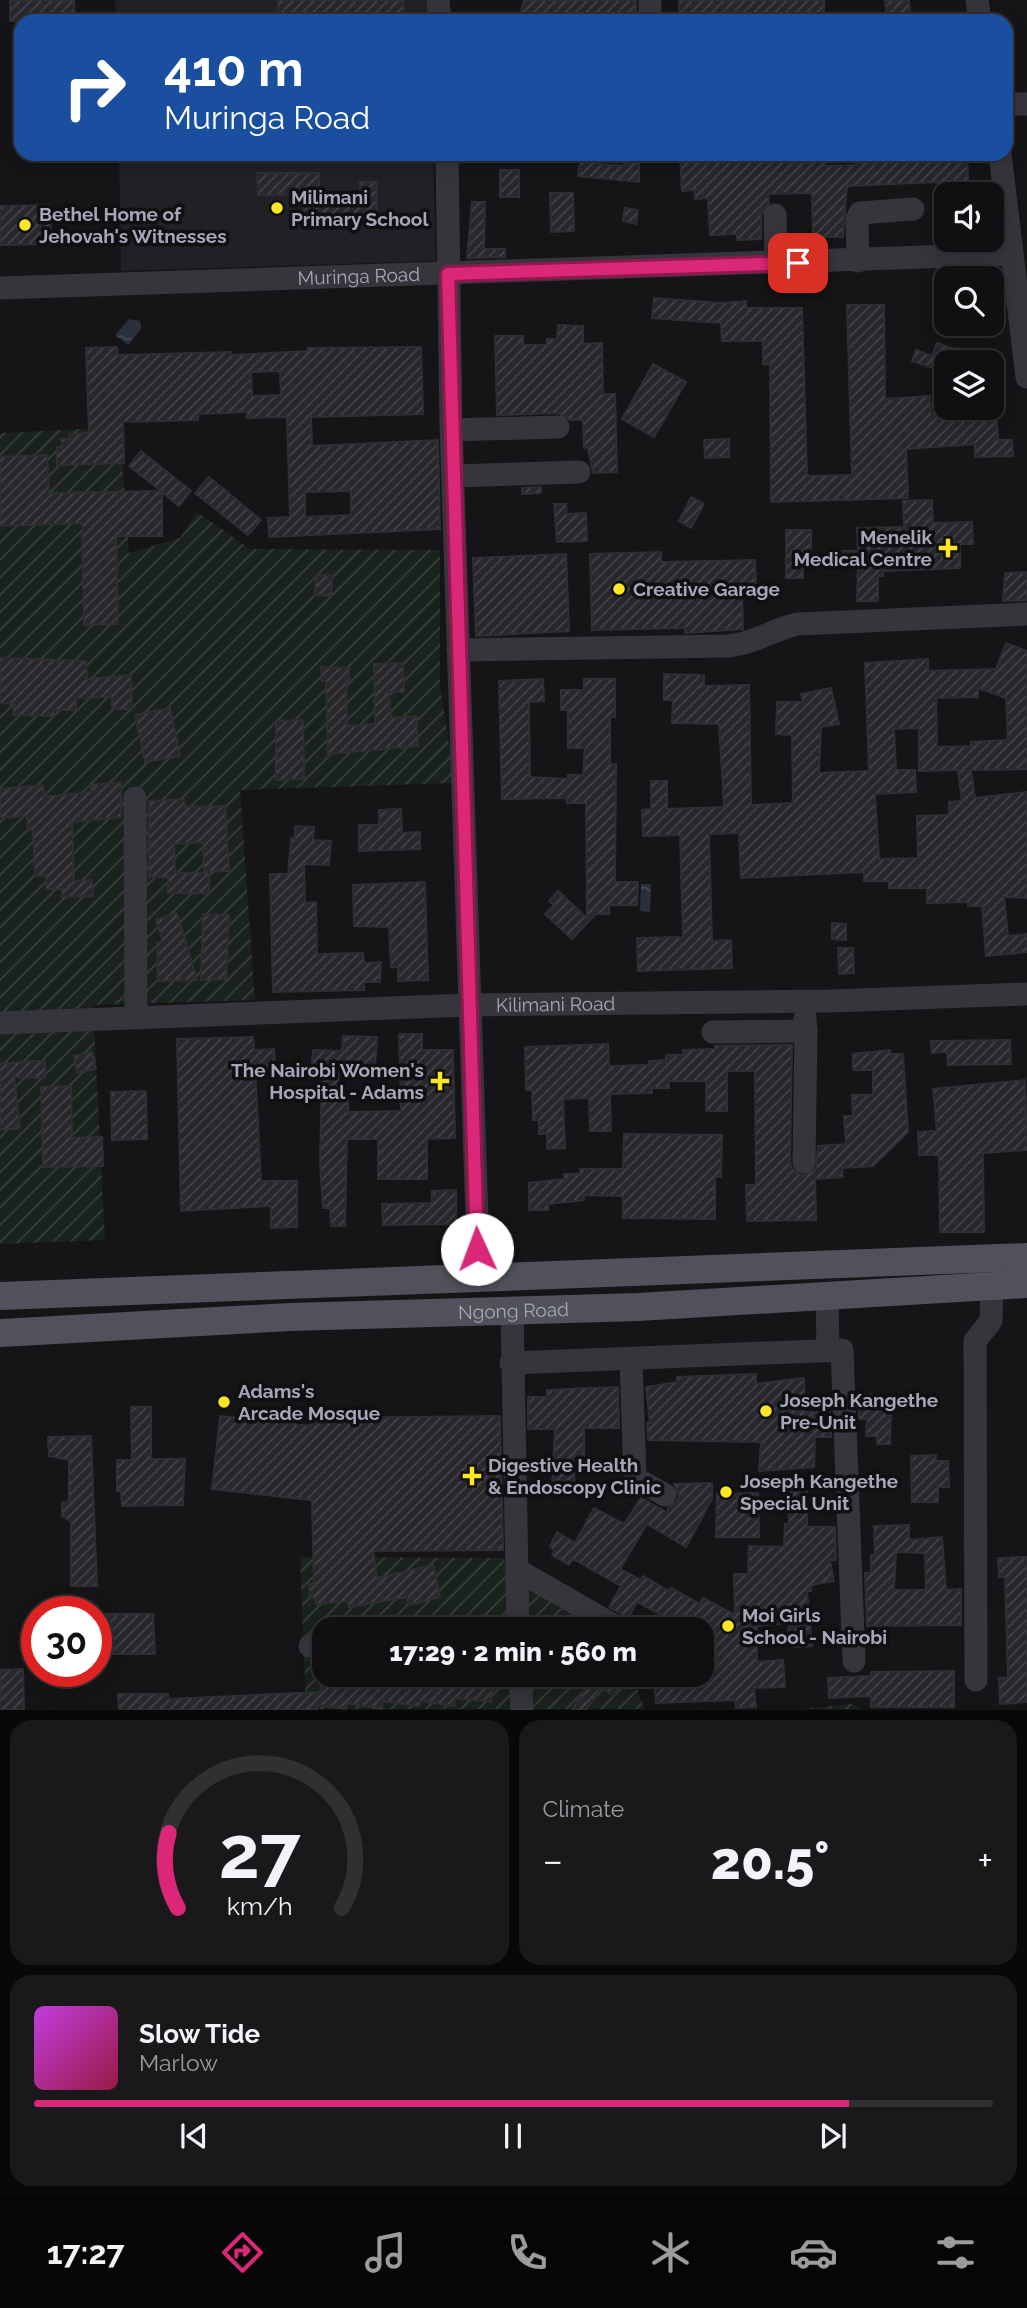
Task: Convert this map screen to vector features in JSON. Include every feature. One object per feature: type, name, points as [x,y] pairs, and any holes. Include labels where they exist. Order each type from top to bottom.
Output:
[{"type":"main road","name":"Ngong Road","points":[[0,1296],[479,1280],[1027,1257]]},
{"type":"main road","name":"Ngong Road","points":[[0,1333],[512,1309],[638,1307],[1027,1284]]},
{"type":"street","points":[[447,161],[468,1005],[479,1280]]},
{"type":"street","points":[[1001,161],[1027,377]]},
{"type":"street","points":[[858,261],[857,219],[860,214],[913,209]]},
{"type":"street","points":[[775,215],[776,263]]},
{"type":"street","name":"Muringa Road","points":[[0,288],[1012,254]]},
{"type":"street","points":[[452,430],[558,427]]},
{"type":"street","points":[[453,476],[579,472]]},
{"type":"street","points":[[458,650],[729,646],[748,644],[778,629],[797,624],[1027,614]]},
{"type":"street","points":[[135,798],[136,1018]]},
{"type":"street","name":"Kilimani Road","points":[[0,1023],[468,1005],[805,1001],[1027,994]]},
{"type":"street","points":[[804,1162],[805,1001]]},
{"type":"street","points":[[713,1032],[806,1031]]},
{"type":"street","points":[[976,1680],[975,1341],[991,1321],[992,1285]]},
{"type":"street","points":[[828,1294],[828,1351]]},
{"type":"street","points":[[512,1309],[518,1617]]},
{"type":"street","points":[[511,1363],[631,1361],[842,1350],[854,1661]]},
{"type":"street","points":[[631,1361],[635,1478],[665,1495]]},
{"type":"street","points":[[519,1571],[600,1617]]},
{"type":"street","points":[[521,1687],[522,1710]]},
{"type":"shaded area","points":[[115,0],[429,0],[430,14],[116,14]]},
{"type":"shaded area","name":"Milimani Primary School","points":[[119,161],[433,161],[436,261],[121,271]]},
{"type":"shaded area","points":[[120,427],[129,553],[180,538],[197,512],[250,549],[440,550],[440,685],[455,783],[240,790],[255,1000],[93,1005],[105,1240],[0,1244],[0,433]]},
{"type":"shaded area","points":[[300,1557],[504,1558],[506,1575],[575,1617],[312,1617],[312,1687],[637,1687],[644,1709],[306,1709]]},
{"type":"shaded area","points":[[851,1704],[863,1709],[804,1709]]},
{"type":"water","points":[[129,319],[140,321],[141,329],[128,345],[115,335]]},
{"type":"water","points":[[641,884],[651,884],[650,912],[640,911]]},
{"type":"building","points":[[10,0],[74,0],[75,14],[14,14],[14,21],[10,21]]},
{"type":"building","points":[[278,0],[403,0],[404,14],[278,14]]},
{"type":"building","points":[[524,0],[636,0],[636,14],[520,14]]},
{"type":"building","points":[[679,0],[824,0],[824,14],[737,14],[737,11],[679,14]]},
{"type":"building","points":[[885,0],[909,0],[910,14],[886,14]]},
{"type":"building","points":[[580,161],[600,161],[600,164],[624,166],[624,161],[639,161],[639,182],[578,176]]},
{"type":"building","points":[[680,161],[825,161],[825,166],[855,165],[855,161],[967,161],[968,182],[847,186],[843,237],[813,237],[812,193],[768,194],[769,203],[761,215],[761,239],[737,240],[737,234],[710,235],[708,198],[695,199],[694,190],[682,191]]},
{"type":"building","points":[[500,170],[519,170],[519,197],[500,197]]},
{"type":"building","points":[[257,173],[319,173],[319,197],[360,197],[360,182],[376,182],[377,217],[304,218],[303,194],[258,195]]},
{"type":"building","points":[[550,193],[573,193],[574,231],[551,232]]},
{"type":"building","points":[[472,202],[485,202],[484,249],[505,249],[505,257],[467,258]]},
{"type":"building","name":"Bethel Home of Jehovah's Witnesses","points":[[50,205],[51,244],[0,245],[0,206]]},
{"type":"building","points":[[625,208],[638,210],[636,224],[623,221]]},
{"type":"building","points":[[654,298],[721,303],[746,301],[746,308],[802,308],[807,476],[852,475],[847,305],[884,305],[885,399],[930,396],[934,420],[997,420],[998,440],[1012,440],[1013,456],[975,457],[975,444],[906,449],[908,498],[771,502],[770,364],[763,364],[763,341],[722,341],[721,323],[652,318]]},
{"type":"building","points":[[558,325],[583,326],[583,344],[602,343],[603,394],[615,394],[617,472],[593,473],[588,448],[584,448],[583,420],[570,420],[558,413],[497,415],[495,336],[523,336],[523,345],[547,345],[547,339],[557,339]]},
{"type":"building","points":[[937,343],[958,350],[934,350]]},
{"type":"building","points":[[117,347],[118,355],[231,352],[231,355],[308,351],[308,348],[421,347],[423,414],[311,417],[312,446],[438,440],[440,529],[269,537],[268,518],[290,517],[287,417],[247,418],[247,412],[198,414],[198,420],[123,422],[124,463],[57,465],[57,447],[62,447],[61,439],[70,439],[70,434],[89,433],[86,348]],"holes":[[[280,371],[281,395],[252,396],[251,372]],[[351,491],[351,515],[305,517],[305,492]]]},
{"type":"building","points":[[916,350],[932,356],[934,351],[934,369],[912,361]]},
{"type":"building","points":[[653,364],[686,382],[654,437],[622,419]]},
{"type":"building","points":[[729,439],[729,457],[705,458],[704,440]]},
{"type":"building","points":[[141,451],[191,491],[179,506],[162,492],[162,536],[116,536],[118,624],[84,625],[82,523],[0,526],[0,457],[47,455],[49,493],[161,491],[129,466]]},
{"type":"building","points":[[209,477],[261,520],[248,535],[195,493]]},
{"type":"building","points":[[541,487],[541,493],[522,494],[522,488]]},
{"type":"building","points":[[691,497],[704,504],[691,528],[679,521]]},
{"type":"building","points":[[932,500],[933,523],[972,522],[973,544],[960,544],[960,568],[883,571],[883,576],[878,576],[878,601],[857,601],[858,564],[839,565],[839,551],[858,551],[857,528],[904,527],[903,501]]},
{"type":"building","points":[[554,504],[566,504],[567,514],[586,513],[587,541],[557,542]]},
{"type":"building","points":[[786,530],[811,530],[811,567],[803,566],[803,578],[786,578]]},
{"type":"building","points":[[661,552],[661,562],[755,560],[756,595],[742,595],[743,629],[685,633],[685,628],[592,630],[590,554]]},
{"type":"building","points":[[566,554],[569,631],[476,636],[473,558]]},
{"type":"building","points":[[1027,572],[1027,600],[1003,601],[1005,573]]},
{"type":"building","points":[[316,575],[332,576],[331,596],[315,595]]},
{"type":"building","points":[[1006,643],[1027,651],[1027,769],[971,770],[975,798],[1027,792],[1027,898],[1004,897],[1008,936],[1027,934],[1027,952],[986,956],[982,906],[968,906],[968,902],[927,903],[927,888],[889,888],[889,881],[864,881],[864,872],[741,878],[739,833],[709,834],[712,941],[731,940],[732,968],[638,971],[637,938],[683,937],[680,835],[643,836],[642,810],[651,809],[651,781],[667,781],[667,809],[724,807],[719,724],[672,723],[673,700],[664,700],[664,674],[704,675],[704,686],[749,685],[751,805],[793,803],[792,735],[776,734],[777,702],[803,702],[801,694],[831,688],[839,724],[821,727],[819,773],[869,771],[865,663],[928,659],[928,671],[996,669]],"holes":[[[978,688],[1006,698],[1008,740],[971,742],[971,746],[937,747],[936,698],[978,697]],[[919,728],[919,771],[958,770],[962,801],[949,802],[949,815],[917,816],[918,858],[879,859],[875,794],[916,792],[915,770],[896,770],[894,729]]]},
{"type":"building","points":[[0,658],[86,661],[87,679],[131,675],[132,709],[112,709],[112,697],[76,698],[76,710],[54,710],[54,716],[13,715],[14,704],[0,703]]},
{"type":"building","points":[[403,663],[404,692],[389,692],[391,718],[416,716],[418,746],[328,754],[326,681],[322,681],[321,667],[349,668],[349,682],[346,682],[347,726],[375,724],[374,664]]},
{"type":"building","points":[[543,679],[544,701],[529,702],[530,777],[568,779],[568,775],[583,775],[585,748],[568,748],[568,710],[561,710],[561,690],[584,690],[584,679],[615,679],[615,717],[610,717],[610,764],[616,764],[615,882],[638,882],[637,905],[609,905],[609,914],[596,914],[572,939],[545,914],[554,905],[549,901],[558,891],[587,918],[586,803],[567,803],[567,798],[502,799],[499,681]]},
{"type":"building","points":[[170,708],[180,756],[145,762],[135,715]]},
{"type":"building","points":[[303,720],[304,779],[276,780],[276,721]]},
{"type":"building","points":[[121,782],[121,817],[72,822],[74,881],[92,880],[93,896],[62,897],[62,889],[46,889],[46,875],[35,876],[33,830],[28,830],[27,816],[0,818],[0,789],[43,785],[44,797],[91,792],[91,785]]},
{"type":"building","points":[[184,799],[185,807],[225,806],[229,871],[204,872],[203,842],[174,844],[175,873],[209,873],[209,893],[168,893],[168,877],[149,877],[149,801]]},
{"type":"building","points":[[401,809],[402,833],[420,832],[420,849],[359,851],[359,825],[379,825],[379,810]]},
{"type":"building","points":[[295,826],[314,827],[313,840],[331,841],[329,865],[304,864],[305,903],[316,902],[317,954],[363,953],[364,963],[381,962],[380,982],[364,982],[364,990],[273,992],[270,874],[288,874],[291,838],[295,839]]},
{"type":"building","points":[[425,882],[428,980],[398,981],[398,967],[391,967],[389,927],[354,926],[353,885]]},
{"type":"building","points":[[177,913],[197,980],[158,981],[157,943],[163,942],[156,920]]},
{"type":"building","points":[[203,914],[229,915],[226,979],[201,980]]},
{"type":"building","points":[[832,923],[846,924],[846,940],[832,939]]},
{"type":"building","points":[[838,948],[853,948],[854,973],[839,974]]},
{"type":"building","points":[[399,1034],[422,1034],[422,1050],[453,1050],[455,1138],[427,1139],[427,1179],[378,1179],[378,1139],[347,1139],[345,1226],[331,1226],[330,1208],[323,1208],[320,1163],[322,1077],[311,1076],[313,1050],[342,1051],[343,1036],[377,1037],[375,1068],[339,1067],[337,1098],[348,1098],[348,1112],[401,1111]]},
{"type":"building","points":[[253,1037],[254,1050],[274,1049],[275,1068],[255,1068],[261,1181],[297,1181],[297,1227],[271,1228],[271,1206],[181,1211],[177,1039]]},
{"type":"building","points":[[1010,1040],[1011,1064],[948,1065],[947,1052],[932,1053],[931,1041]]},
{"type":"building","points":[[608,1044],[609,1066],[649,1065],[649,1061],[666,1060],[666,1055],[683,1055],[683,1050],[715,1049],[715,1046],[792,1045],[790,1162],[792,1169],[803,1176],[816,1169],[818,1146],[846,1144],[844,1116],[853,1116],[852,1095],[873,1095],[873,1070],[853,1070],[853,1054],[890,1050],[890,1054],[903,1054],[908,1132],[873,1166],[842,1168],[843,1177],[815,1179],[816,1220],[747,1221],[746,1185],[756,1185],[755,1071],[727,1071],[727,1111],[706,1111],[706,1081],[669,1081],[669,1088],[652,1088],[652,1093],[610,1094],[611,1131],[590,1131],[589,1098],[563,1099],[565,1148],[547,1149],[547,1134],[539,1134],[539,1120],[533,1120],[532,1090],[526,1090],[525,1047]]},
{"type":"building","points":[[92,1052],[96,1069],[77,1072],[74,1056]]},
{"type":"building","points":[[45,1061],[45,1078],[14,1077],[20,1128],[0,1130],[0,1064]]},
{"type":"building","points":[[1025,1080],[1027,1150],[983,1153],[984,1232],[940,1232],[939,1155],[919,1155],[918,1132],[937,1131],[933,1089]]},
{"type":"building","points":[[71,1086],[72,1138],[102,1137],[103,1166],[43,1167],[41,1087]]},
{"type":"building","points":[[146,1091],[147,1139],[112,1140],[111,1092]]},
{"type":"building","points":[[624,1134],[722,1135],[721,1177],[715,1176],[715,1219],[623,1218],[623,1196],[584,1195],[584,1200],[548,1204],[548,1210],[529,1210],[529,1183],[564,1179],[564,1174],[580,1174],[580,1169],[623,1169]]},
{"type":"building","points":[[456,1190],[456,1224],[383,1225],[382,1204],[432,1203],[432,1191]]},
{"type":"building","points":[[756,1374],[756,1384],[804,1378],[805,1412],[830,1412],[831,1437],[815,1437],[814,1467],[759,1471],[761,1442],[648,1440],[647,1423],[650,1423],[646,1387],[677,1382],[677,1377]]},
{"type":"building","points":[[618,1387],[619,1428],[584,1428],[584,1456],[573,1456],[575,1486],[552,1487],[555,1429],[528,1429],[528,1397],[547,1397],[547,1390]]},
{"type":"building","points":[[859,1394],[880,1395],[879,1411],[891,1412],[890,1444],[877,1444],[877,1436],[866,1436],[867,1419],[859,1419]]},
{"type":"building","points":[[131,1407],[151,1407],[151,1459],[185,1459],[183,1505],[122,1506],[121,1491],[117,1491],[117,1460],[132,1460]]},
{"type":"building","points":[[220,1416],[310,1426],[310,1418],[500,1416],[503,1550],[373,1551],[377,1578],[433,1565],[440,1597],[409,1605],[407,1597],[349,1607],[348,1601],[316,1604],[316,1598],[310,1598],[309,1584],[314,1584],[312,1500],[212,1489]]},
{"type":"building","points":[[91,1436],[97,1586],[71,1586],[71,1522],[62,1516],[62,1503],[69,1502],[69,1460],[49,1456],[48,1437]]},
{"type":"building","points":[[936,1455],[936,1461],[948,1461],[949,1487],[938,1487],[938,1502],[912,1502],[911,1456]]},
{"type":"building","points":[[712,1483],[712,1499],[686,1547],[647,1524],[620,1569],[641,1580],[643,1576],[669,1591],[671,1588],[700,1604],[703,1598],[735,1615],[734,1574],[748,1574],[749,1546],[784,1547],[785,1524],[789,1524],[788,1492],[807,1491],[807,1527],[835,1527],[836,1560],[830,1560],[834,1581],[811,1585],[811,1591],[807,1591],[812,1646],[793,1647],[793,1639],[788,1637],[789,1623],[757,1626],[757,1662],[783,1660],[785,1687],[754,1688],[756,1707],[736,1708],[735,1700],[656,1703],[655,1687],[714,1687],[714,1669],[717,1669],[714,1617],[665,1617],[637,1602],[626,1617],[609,1607],[621,1586],[573,1559],[569,1565],[552,1555],[554,1551],[550,1546],[557,1532],[575,1543],[594,1508],[624,1524],[641,1498],[668,1513],[668,1508],[677,1502],[679,1496],[674,1484]]},
{"type":"building","points":[[758,1493],[759,1537],[716,1537],[717,1494]]},
{"type":"building","points":[[909,1525],[909,1540],[942,1537],[946,1590],[961,1589],[961,1625],[867,1626],[865,1573],[871,1573],[871,1555],[875,1555],[874,1526]],"holes":[[[896,1552],[925,1553],[926,1590],[894,1590]]]},
{"type":"building","points":[[1027,1557],[1027,1702],[1000,1704],[999,1678],[1008,1678],[1005,1577],[999,1577],[998,1558]]},
{"type":"building","points":[[112,1614],[153,1614],[155,1654],[112,1654]]},
{"type":"building","points":[[21,1669],[24,1710],[0,1710],[0,1670]]},
{"type":"building","points":[[954,1671],[954,1707],[871,1707],[871,1696],[829,1698],[828,1678],[871,1676],[871,1672]]},
{"type":"building","points":[[320,1687],[493,1687],[491,1702],[455,1698],[454,1706],[420,1701],[419,1706],[383,1701],[382,1709],[347,1703],[346,1709],[318,1705],[317,1710],[119,1710],[118,1694],[168,1694],[169,1699],[320,1692]]},
{"type":"building","points":[[620,1687],[614,1696],[601,1688],[586,1710],[572,1710],[586,1688]]},
{"type":"place","name":"Milimani Primary School","points":[[277,208]]},
{"type":"place","name":"Bethel Home of Jehovah's Witnesses","points":[[25,225]]},
{"type":"place","name":"Menelik Medical Centre","points":[[948,548]]},
{"type":"place","name":"Creative Garage","points":[[619,589]]},
{"type":"place","name":"The Nairobi Women's Hospital - Adams","points":[[440,1081]]},
{"type":"place","name":"Adams's Arcade Mosque","points":[[224,1402]]},
{"type":"place","name":"Joseph Kangethe Pre-Unit","points":[[766,1411]]},
{"type":"place","name":"Digestive Health & Endoscopy Clinic","points":[[472,1476]]},
{"type":"place","name":"Joseph Kangethe Special Unit","points":[[726,1492]]},
{"type":"place","name":"Moi Girls School - Nairobi","points":[[728,1626]]},
{"type":"route","points":[[477,1249],[448,274],[798,263]]}]
